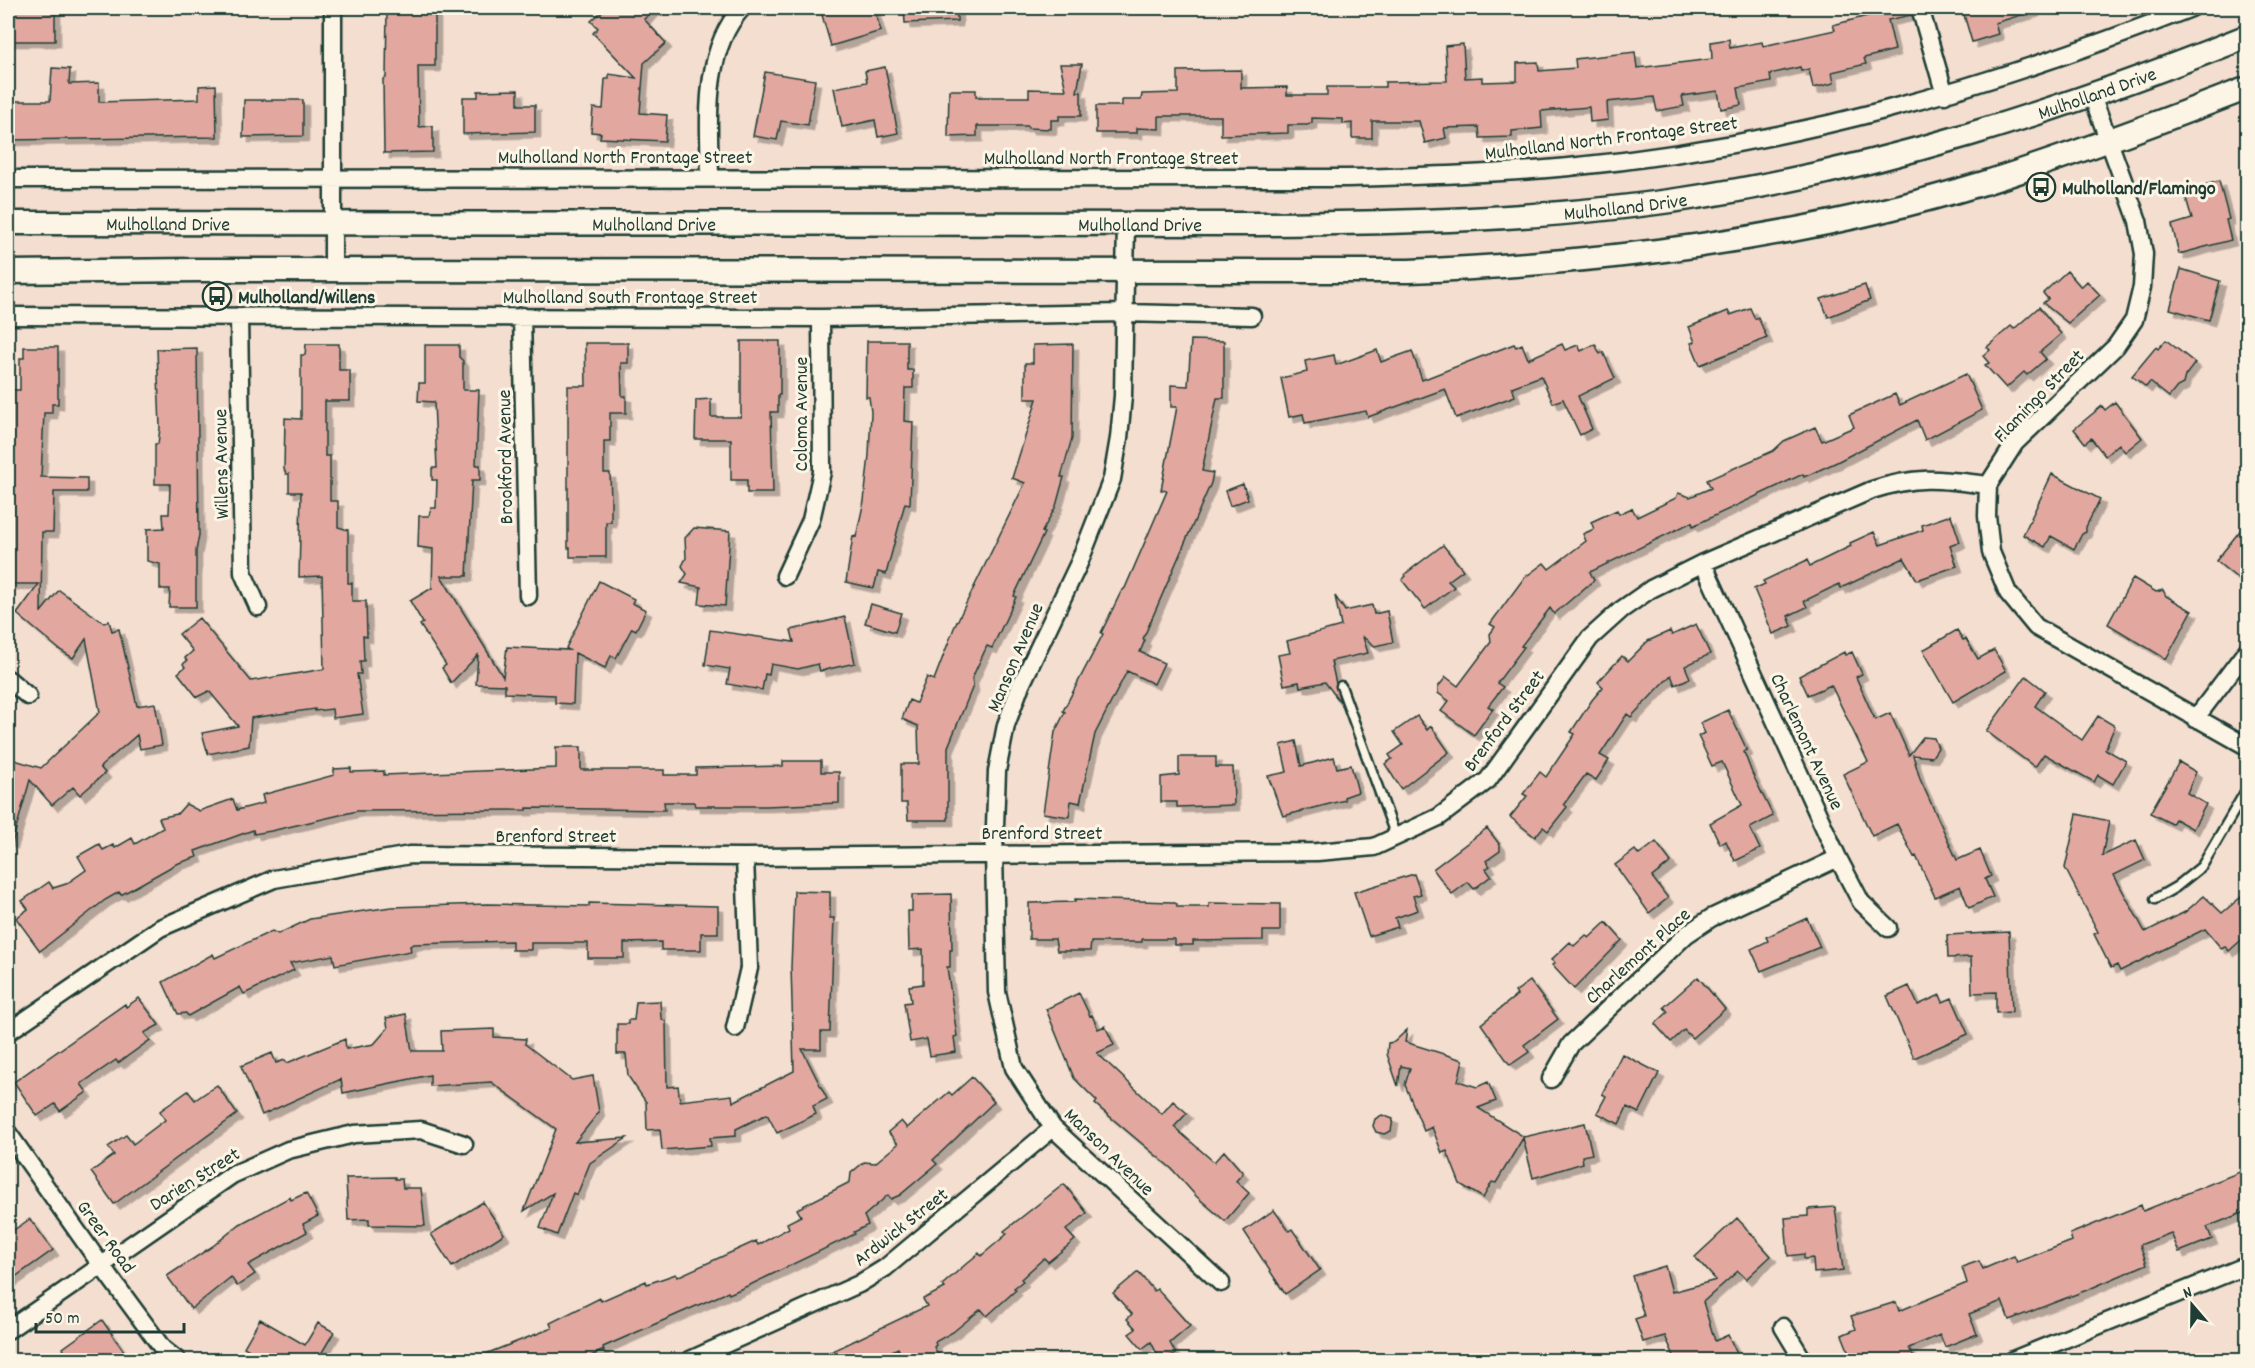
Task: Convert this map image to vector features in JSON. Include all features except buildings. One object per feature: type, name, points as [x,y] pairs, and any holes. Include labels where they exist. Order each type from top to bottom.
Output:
[{"type":"main road","name":"Mulholland Drive","points":[[8,223],[1409,222],[1519,217],[1641,205],[1745,188],[1857,165],[1968,135],[2092,95],[2247,36]]},
{"type":"main road","points":[[8,272],[1408,271],[1522,266],[1636,255],[1754,237],[1869,213],[1982,183],[2110,141],[2247,88]]},
{"type":"street","points":[[333,8],[335,222],[333,270]]},
{"type":"street","points":[[1920,8],[1945,95]]},
{"type":"street","name":"Mulholland North Frontage Street","points":[[8,179],[1347,178],[1462,175],[1571,167],[1762,139],[1945,95],[2093,47],[2192,8]]},
{"type":"street","points":[[710,177],[708,118],[711,84],[719,46],[736,9]]},
{"type":"street","name":"Flamingo Street","points":[[1988,485],[2015,443],[2116,346],[2134,320],[2142,287],[2144,254],[2138,221],[2092,95]]},
{"type":"street","name":"Manson Avenue","points":[[1126,222],[1122,406],[1112,479],[1078,563],[1020,687],[1006,724],[997,771],[994,853],[997,992],[1014,1068],[1053,1128],[1221,1283]]},
{"type":"street","name":"Mulholland South Frontage Street","points":[[8,316],[821,318],[1124,313],[1252,316]]},
{"type":"street","name":"Willens Avenue","points":[[239,316],[243,573],[258,607]]},
{"type":"street","name":"Brookford Avenue","points":[[522,316],[528,597]]},
{"type":"street","name":"Coloma Avenue","points":[[785,576],[811,520],[822,472],[821,318]]},
{"type":"street","name":"Brenford Street","points":[[8,1032],[160,928],[274,879],[410,855],[745,857],[994,853],[1317,852],[1374,847],[1440,817],[1488,780],[1590,638],[1621,610],[1651,589],[1703,563],[1872,490],[1901,481],[1933,477],[1988,485]]},
{"type":"street","points":[[1988,485],[1991,552],[2008,593],[2036,627],[2247,747]]},
{"type":"street","name":"Charlemont Avenue","points":[[1703,563],[1838,858],[1861,902],[1888,928]]},
{"type":"street","points":[[2195,718],[2247,649]]},
{"type":"street","points":[[8,679],[28,696]]},
{"type":"street","points":[[735,1028],[749,968],[745,857]]},
{"type":"street","name":"Charlemont Place","points":[[1551,1079],[1571,1044],[1688,934],[1711,918],[1838,858]]},
{"type":"street","name":"Ardwick Street","points":[[690,1360],[859,1284],[885,1268],[1053,1128]]},
{"type":"street","name":"Darien Street","points":[[8,1330],[232,1175],[288,1150],[354,1134],[421,1130],[464,1144]]},
{"type":"street","name":"Greer Road","points":[[8,1133],[163,1349],[177,1360]]},
{"type":"street","points":[[2013,1360],[2247,1265]]},
{"type":"street","points":[[1783,1327],[1803,1360]]},
{"type":"lane","points":[[1341,686],[1396,837]]},
{"type":"lane","points":[[2155,899],[2176,887],[2202,866],[2247,787]]},
{"type":"place","name":"Mulholland/Flamingo","points":[[2041,187]]},
{"type":"place","name":"Mulholland/Willens","points":[[217,296]]}]
